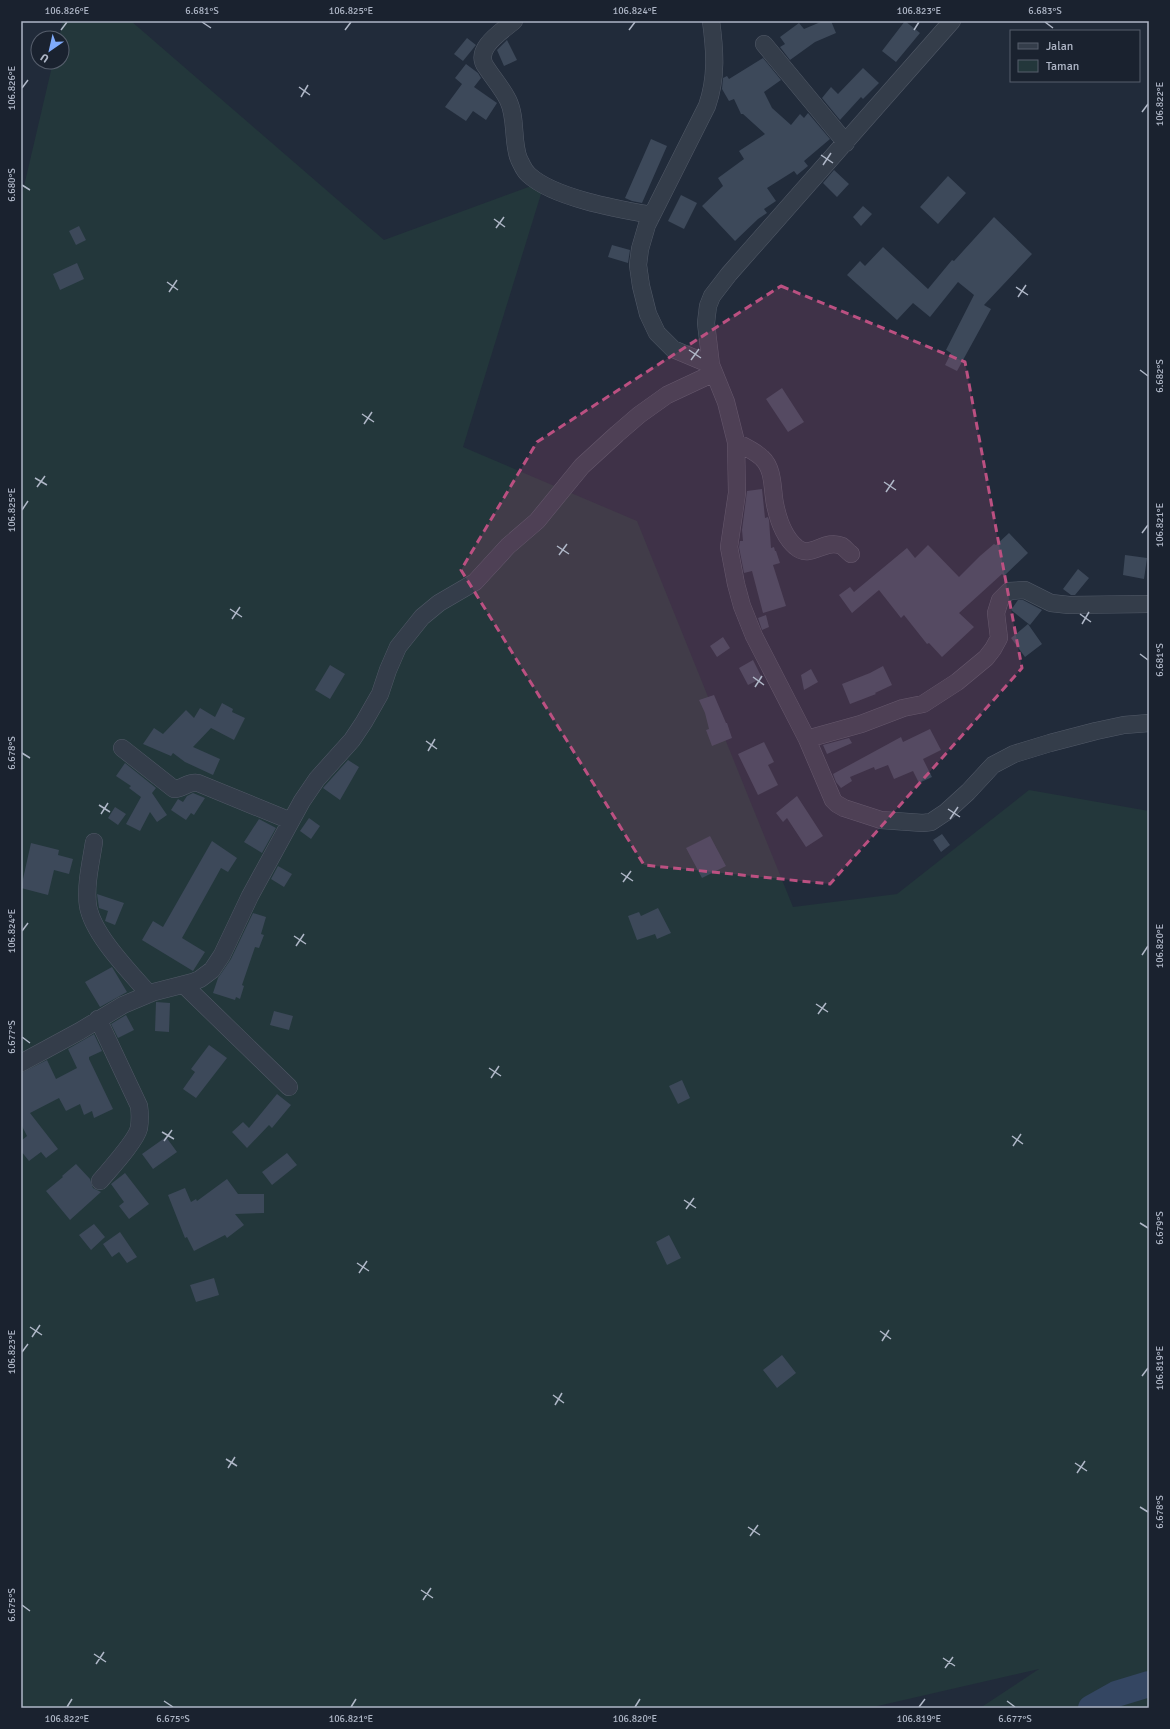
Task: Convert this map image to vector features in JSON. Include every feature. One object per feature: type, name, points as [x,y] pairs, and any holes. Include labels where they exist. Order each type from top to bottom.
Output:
[{"type":"street","points":[[514,21],[491,41],[483,51],[481,58],[485,67],[509,101],[513,112],[518,157],[523,167],[528,174],[552,189],[613,208],[652,215]]},
{"type":"street","points":[[711,21],[715,65],[711,94],[707,106],[652,215],[645,232],[638,257],[639,277],[648,314],[657,334],[673,349],[713,369]]},
{"type":"street","points":[[952,21],[729,274],[712,296],[708,306],[706,322],[713,369],[726,402],[736,442],[737,493],[729,547],[742,606],[754,636],[807,739],[833,800],[841,807],[881,820],[923,823],[931,822],[938,819],[968,792],[993,766],[1014,754],[1096,731],[1124,725],[1149,723]]},
{"type":"street","points":[[764,44],[846,142]]},
{"type":"street","points":[[21,1063],[123,1006],[149,994],[200,980],[207,975],[217,964],[250,896],[291,821],[317,779],[352,740],[364,722],[380,694],[398,647],[422,618],[439,603],[475,582],[508,546],[537,521],[562,489],[590,458],[640,415],[674,392],[713,369]]},
{"type":"street","points":[[736,442],[763,458],[770,469],[775,505],[788,540],[797,548],[808,552],[830,544],[842,546],[851,554]]},
{"type":"street","points":[[807,739],[855,726],[903,708],[923,704],[957,682],[986,658],[993,649],[999,638],[996,613],[1000,600],[1009,591],[1025,590],[1051,603],[1069,606],[1149,604]]},
{"type":"street","points":[[122,748],[174,789],[180,789],[190,783],[198,783],[291,821]]},
{"type":"street","points":[[94,842],[88,892],[88,907],[94,923],[118,959],[149,994]]},
{"type":"street","points":[[184,985],[289,1087]]},
{"type":"street","points":[[98,1020],[139,1106],[140,1117],[139,1129],[134,1138],[100,1181]]},
{"type":"highlighted area","points":[[781,286],[965,362],[1022,668],[830,884],[644,865],[461,570],[537,442]]},
{"type":"green space","points":[[63,21],[131,21],[384,240],[545,181],[463,447],[637,521],[793,907],[897,894],[1029,790],[1149,811],[1149,1708],[980,1708],[1039,1669],[869,1708],[21,1708],[21,199],[51,70],[70,70],[70,30],[61,30]]},
{"type":"building","points":[[823,21],[831,21],[836,33],[815,42],[790,60],[780,47],[785,44],[780,37],[799,23],[804,29]]},
{"type":"building","points":[[905,21],[920,33],[896,62],[882,51]]},
{"type":"building","points":[[467,38],[476,45],[463,61],[454,54]]},
{"type":"building","points":[[507,40],[517,60],[504,66],[497,50]]},
{"type":"building","points":[[763,58],[781,80],[764,92],[772,108],[791,125],[800,114],[804,118],[808,113],[830,139],[804,161],[808,166],[797,175],[794,171],[767,188],[776,201],[764,209],[767,213],[758,219],[735,241],[702,206],[723,186],[718,178],[744,159],[739,151],[765,134],[743,114],[741,114],[734,99],[729,101],[722,89],[723,78],[727,76],[729,79]]},
{"type":"building","points":[[466,64],[478,73],[481,78],[474,87],[497,103],[486,120],[473,111],[466,121],[445,107],[462,84],[455,78]]},
{"type":"building","points":[[863,68],[879,83],[863,99],[861,97],[840,120],[822,98],[831,87],[838,94]]},
{"type":"building","points":[[651,139],[667,146],[642,203],[632,201],[625,198]]},
{"type":"building","points":[[834,170],[849,184],[837,197],[823,183]]},
{"type":"building","points":[[948,176],[966,193],[938,224],[920,207]]},
{"type":"building","points":[[681,195],[697,203],[684,229],[668,221]]},
{"type":"building","points":[[863,206],[872,214],[861,226],[853,217]]},
{"type":"building","points":[[994,217],[1032,254],[984,305],[991,309],[957,371],[945,365],[951,353],[946,350],[974,295],[958,282],[930,317],[913,303],[897,320],[847,275],[860,261],[865,266],[883,247],[928,289],[952,260],[954,261]]},
{"type":"building","points":[[79,226],[86,240],[76,245],[69,231]]},
{"type":"building","points":[[612,245],[630,250],[628,263],[608,257]]},
{"type":"building","points":[[77,263],[84,279],[60,290],[53,274]]},
{"type":"building","points":[[782,388],[804,422],[788,432],[766,399]]},
{"type":"building","points":[[762,489],[765,518],[768,517],[769,520],[771,548],[774,547],[780,563],[773,565],[786,606],[763,613],[752,571],[744,573],[739,547],[740,541],[743,541],[742,530],[747,491]]},
{"type":"building","points":[[1009,533],[1028,553],[1004,576],[1002,574],[959,613],[974,627],[942,657],[929,643],[927,644],[904,615],[901,618],[879,590],[852,613],[839,595],[850,587],[854,592],[907,548],[915,558],[928,545],[959,577],[980,556],[994,544],[996,545]]},
{"type":"building","points":[[1125,555],[1147,558],[1144,579],[1123,575]]},
{"type":"building","points":[[1078,569],[1089,578],[1075,595],[1071,595],[1063,589]]},
{"type":"building","points":[[1018,600],[1023,600],[1042,610],[1030,625],[1011,610]]},
{"type":"building","points":[[766,615],[769,627],[762,630],[758,618]]},
{"type":"building","points":[[1028,624],[1042,644],[1025,657],[1011,638]]},
{"type":"building","points":[[723,637],[730,648],[717,657],[710,646]]},
{"type":"building","points":[[753,660],[762,678],[748,685],[739,668]]},
{"type":"building","points":[[330,665],[345,674],[330,699],[315,690]]},
{"type":"building","points":[[883,666],[892,685],[875,693],[876,694],[850,704],[842,684]]},
{"type":"building","points":[[811,669],[818,682],[804,690],[801,675]]},
{"type":"building","points":[[714,695],[732,738],[712,746],[706,730],[709,729],[705,713],[699,700]]},
{"type":"building","points":[[222,703],[233,709],[232,712],[245,718],[234,740],[211,728],[193,747],[220,759],[213,775],[185,762],[173,753],[171,756],[143,744],[154,728],[163,734],[186,710],[194,718],[200,708],[215,717]]},
{"type":"building","points":[[930,729],[941,750],[923,759],[932,777],[919,783],[913,771],[894,779],[888,765],[875,770],[874,767],[850,777],[852,781],[841,788],[836,782],[833,774],[901,737],[903,742]]},
{"type":"building","points":[[849,738],[852,743],[827,754],[823,745]]},
{"type":"building","points":[[764,742],[774,762],[768,765],[778,785],[758,795],[738,754]]},
{"type":"building","points":[[348,760],[359,767],[340,800],[323,788]]},
{"type":"building","points":[[125,763],[156,788],[152,793],[167,815],[157,822],[150,812],[140,831],[126,824],[141,797],[129,788],[131,786],[116,776]]},
{"type":"building","points":[[193,793],[205,798],[194,815],[191,813],[186,820],[171,810],[178,799],[183,802],[187,796]]},
{"type":"building","points":[[797,796],[823,836],[806,847],[787,818],[783,822],[776,813]]},
{"type":"building","points":[[115,807],[126,814],[118,825],[108,818]]},
{"type":"building","points":[[309,818],[320,826],[311,839],[300,831]]},
{"type":"building","points":[[259,819],[276,828],[262,853],[244,842]]},
{"type":"building","points":[[942,834],[950,845],[941,852],[933,840]]},
{"type":"building","points":[[710,836],[726,866],[702,878],[686,848]]},
{"type":"building","points":[[212,841],[237,858],[228,872],[221,868],[182,938],[205,952],[193,971],[142,940],[153,921],[163,927]]},
{"type":"building","points":[[31,843],[59,850],[58,855],[73,859],[69,874],[54,870],[48,895],[21,888]]},
{"type":"building","points":[[278,866],[292,874],[284,887],[271,879]]},
{"type":"building","points":[[97,894],[124,903],[115,925],[105,921],[108,911],[99,908]]},
{"type":"building","points":[[658,908],[671,933],[657,939],[655,934],[637,940],[628,916],[639,912],[641,916]]},
{"type":"building","points":[[253,913],[266,917],[261,934],[264,935],[259,948],[255,947],[242,985],[244,986],[240,999],[236,997],[235,1000],[213,993],[218,978],[231,959]]},
{"type":"building","points":[[112,967],[127,992],[100,1007],[85,982]]},
{"type":"building","points":[[156,1002],[170,1003],[169,1032],[155,1031]]},
{"type":"building","points":[[274,1011],[293,1016],[289,1030],[270,1025]]},
{"type":"building","points":[[126,1015],[134,1030],[118,1038],[111,1024]]},
{"type":"building","points":[[94,1034],[102,1051],[89,1057],[89,1059],[113,1109],[94,1118],[92,1111],[84,1115],[80,1104],[66,1111],[59,1098],[30,1113],[58,1149],[46,1158],[41,1152],[29,1161],[21,1151],[21,1141],[27,1136],[21,1124],[21,1073],[47,1060],[56,1079],[77,1068],[68,1049]]},
{"type":"building","points":[[209,1045],[227,1058],[196,1098],[183,1089],[195,1072],[191,1069]]},
{"type":"building","points":[[682,1080],[690,1098],[678,1104],[669,1086]]},
{"type":"building","points":[[277,1094],[291,1105],[272,1128],[269,1125],[247,1148],[232,1132],[243,1122],[249,1128]]},
{"type":"building","points":[[166,1137],[177,1152],[153,1169],[142,1154]]},
{"type":"building","points":[[287,1153],[297,1165],[272,1185],[262,1172]]},
{"type":"building","points":[[76,1164],[90,1179],[93,1188],[101,1192],[70,1220],[46,1191]]},
{"type":"building","points":[[125,1173],[149,1204],[129,1219],[119,1206],[124,1202],[111,1184]]},
{"type":"building","points":[[227,1179],[238,1194],[264,1194],[264,1213],[235,1214],[244,1225],[227,1238],[225,1235],[194,1251],[187,1237],[185,1238],[168,1195],[185,1188],[191,1202],[196,1199],[197,1201]]},
{"type":"building","points":[[94,1224],[105,1237],[91,1250],[79,1235]]},
{"type":"building","points":[[120,1232],[137,1257],[127,1263],[119,1252],[112,1257],[103,1244]]},
{"type":"building","points":[[669,1235],[681,1258],[667,1265],[656,1242]]},
{"type":"building","points":[[214,1278],[219,1295],[196,1302],[190,1285]]},
{"type":"building","points":[[782,1355],[796,1373],[777,1388],[763,1370]]},
{"type":"waterway","points":[[1091,1708],[1116,1694],[1149,1684]]}]
